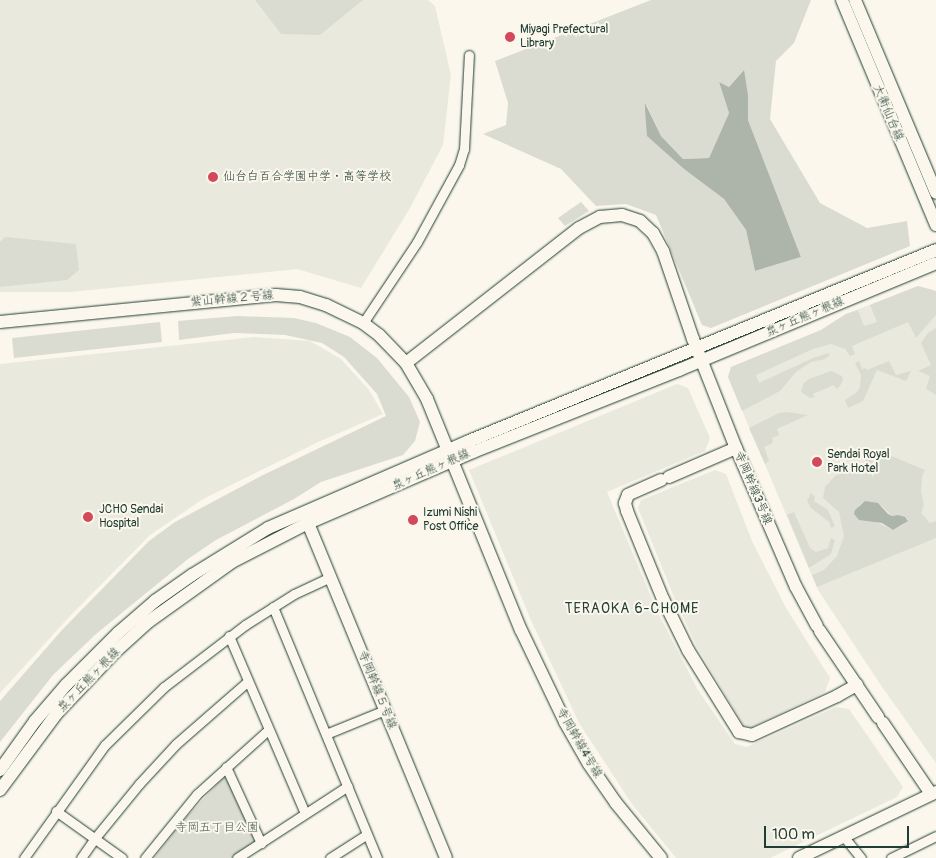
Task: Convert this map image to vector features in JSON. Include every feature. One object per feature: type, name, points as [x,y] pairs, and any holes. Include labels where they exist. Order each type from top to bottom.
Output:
[{"type":"street","name":"大衡仙台線","points":[[842,0],[936,225]]},
{"type":"street","name":"大衡仙台線","points":[[855,0],[936,193]]},
{"type":"street","points":[[363,323],[416,242],[459,165],[464,149],[469,55]]},
{"type":"street","name":"寺岡幹線3号線","points":[[406,363],[578,228],[600,217],[622,215],[640,221],[653,233],[660,245],[736,448],[796,587],[818,629],[933,793]]},
{"type":"street","name":"泉ヶ丘熊ヶ根線","points":[[0,790],[63,706],[86,681],[148,622],[232,562],[308,522],[451,455],[697,348],[936,250]]},
{"type":"street","name":"泉ヶ丘熊ヶ根線","points":[[0,770],[35,721],[91,659],[133,620],[177,585],[227,551],[268,528],[451,455],[702,360],[936,263]]},
{"type":"street","name":"紫山幹線２号線","points":[[0,322],[276,295],[300,297],[326,305],[363,323],[380,335],[406,363],[427,399],[451,455]]},
{"type":"street","points":[[736,448],[628,495],[624,503],[663,599],[688,650],[739,732],[752,735],[857,685]]},
{"type":"street","name":"寺岡幹線4号線","points":[[451,455],[516,618],[565,722],[589,764],[616,803],[661,858]]},
{"type":"street","name":"寺岡幹線５号線","points":[[308,522],[446,858]]},
{"type":"street","points":[[24,858],[105,745],[164,687],[229,636],[273,607],[330,577]]},
{"type":"street","points":[[273,607],[377,858]]},
{"type":"street","points":[[229,636],[247,682],[305,813]]},
{"type":"street","points":[[81,858],[95,838],[176,744],[247,682]]},
{"type":"street","points":[[326,734],[385,710]]},
{"type":"street","points":[[145,858],[197,794],[268,730]]},
{"type":"street","points":[[226,767],[260,843]]},
{"type":"street","points":[[238,858],[348,786]]},
{"type":"street","points":[[799,858],[933,793]]},
{"type":"street","points":[[56,811],[122,858]]},
{"type":"street","points":[[330,858],[366,835]]},
{"type":"street","points":[[844,837],[861,858]]},
{"type":"street","points":[[892,858],[935,838]]},
{"type":"shaded area","name":"仙台白百合学園中学・高等学校","points":[[0,0],[428,0],[435,6],[451,75],[443,145],[410,208],[361,288],[297,269],[71,292],[0,292]]},
{"type":"shaded area","points":[[744,70],[748,95],[748,120],[801,257],[755,271],[746,230],[724,199],[684,169],[647,136],[645,110],[645,103],[661,136],[683,159],[709,158],[729,113],[719,82],[729,87]]},
{"type":"shaded area","points":[[918,286],[936,291],[936,763],[880,684],[818,590],[728,377],[731,367],[821,330],[846,314]]},
{"type":"shaded area","name":"JCHO Sendai Hospital","points":[[254,337],[310,341],[341,359],[369,390],[383,414],[316,443],[203,499],[150,535],[69,617],[0,693],[0,364]]},
{"type":"shaded area","points":[[677,384],[688,388],[710,438],[705,451],[607,492],[658,613],[698,690],[735,744],[747,747],[836,707],[849,709],[903,787],[897,797],[770,858],[676,858],[632,804],[579,723],[530,618],[469,470]]},
{"type":"shaded area","points":[[715,470],[726,474],[752,541],[786,608],[830,678],[825,692],[752,727],[743,725],[696,645],[676,602],[638,508],[641,500]]},
{"type":"shaded area","points":[[865,501],[878,503],[888,514],[905,517],[908,521],[893,530],[882,523],[859,520],[854,514],[855,510]]},
{"type":"green space","points":[[255,0],[363,0],[320,35],[281,34]]},
{"type":"green space","points":[[651,0],[811,0],[794,43],[776,61],[770,119],[820,203],[867,228],[907,221],[910,246],[711,328],[702,325],[656,215],[626,204],[596,206],[561,169],[483,134],[506,125],[508,103],[495,61]],"holes":[[[743,71],[748,95],[748,120],[801,257],[755,271],[746,230],[724,199],[684,169],[648,136],[646,104],[661,136],[683,159],[709,158],[729,113],[719,82],[729,87]]]},
{"type":"green space","points":[[581,202],[589,211],[565,226],[558,218]]},
{"type":"green space","points":[[5,237],[76,244],[79,270],[67,280],[0,287],[0,242]]},
{"type":"green space","points":[[918,286],[936,291],[936,315],[916,338],[908,322],[852,346],[855,354],[850,356],[845,349],[831,344],[813,349],[756,375],[759,383],[813,358],[828,353],[830,355],[825,359],[811,362],[796,372],[780,391],[742,411],[728,377],[731,367],[821,330],[846,314],[858,310],[864,326],[877,322],[870,305]]},
{"type":"green space","points":[[237,316],[294,318],[316,323],[350,337],[377,358],[409,397],[420,422],[415,441],[403,455],[321,482],[294,499],[216,540],[188,559],[96,634],[53,675],[0,742],[0,701],[62,630],[149,541],[175,522],[261,476],[386,416],[377,394],[344,357],[322,343],[285,335],[234,333],[179,340],[178,321]]},
{"type":"green space","points":[[160,322],[162,342],[14,358],[12,338]]},
{"type":"green space","points":[[936,328],[936,395],[926,389],[930,376],[918,371],[931,365],[921,343],[928,333]]},
{"type":"green space","points":[[859,361],[862,369],[866,368],[867,370],[889,361],[896,375],[911,371],[906,381],[877,370],[863,401],[848,408],[845,400],[857,392],[860,387],[861,375],[855,363]]},
{"type":"green space","points":[[831,371],[842,376],[843,380],[840,386],[836,389],[834,385],[813,394],[815,397],[810,398],[802,393],[803,384],[809,379]]},
{"type":"green space","points":[[787,412],[808,415],[777,429],[779,435],[772,438],[773,443],[764,447],[769,461],[765,464],[749,428],[779,413]]},
{"type":"green space","points":[[877,450],[925,470],[922,477],[921,492],[924,505],[921,513],[930,523],[936,521],[936,538],[817,587],[812,575],[824,570],[837,556],[844,536],[839,512],[823,498],[825,487],[835,476],[864,464],[869,454]],"holes":[[[865,501],[882,506],[892,516],[898,515],[908,519],[903,525],[893,530],[871,520],[858,506]]]},
{"type":"green space","points":[[811,493],[815,497],[814,501],[828,510],[835,526],[831,528],[829,522],[811,508],[807,501]]},
{"type":"green space","points":[[794,512],[810,548],[816,552],[828,548],[831,538],[835,540],[831,554],[809,568],[787,515]]},
{"type":"green space","name":"寺岡五丁目公園","points":[[223,778],[227,778],[256,838],[254,844],[233,858],[154,858],[182,822]]},
{"type":"place","name":"Miyagi Prefectural Library","points":[[510,37]]},
{"type":"place","name":"仙台白百合学園中学・高等学校","points":[[213,177]]},
{"type":"place","name":"Sendai Royal Park Hotel","points":[[817,462]]},
{"type":"place","name":"JCHO Sendai Hospital","points":[[88,517]]},
{"type":"place","name":"Izumi Nishi Post Office","points":[[413,520]]},
{"type":"district","name":"TERAOKA 6-CHOME","points":[[632,609]]}]
